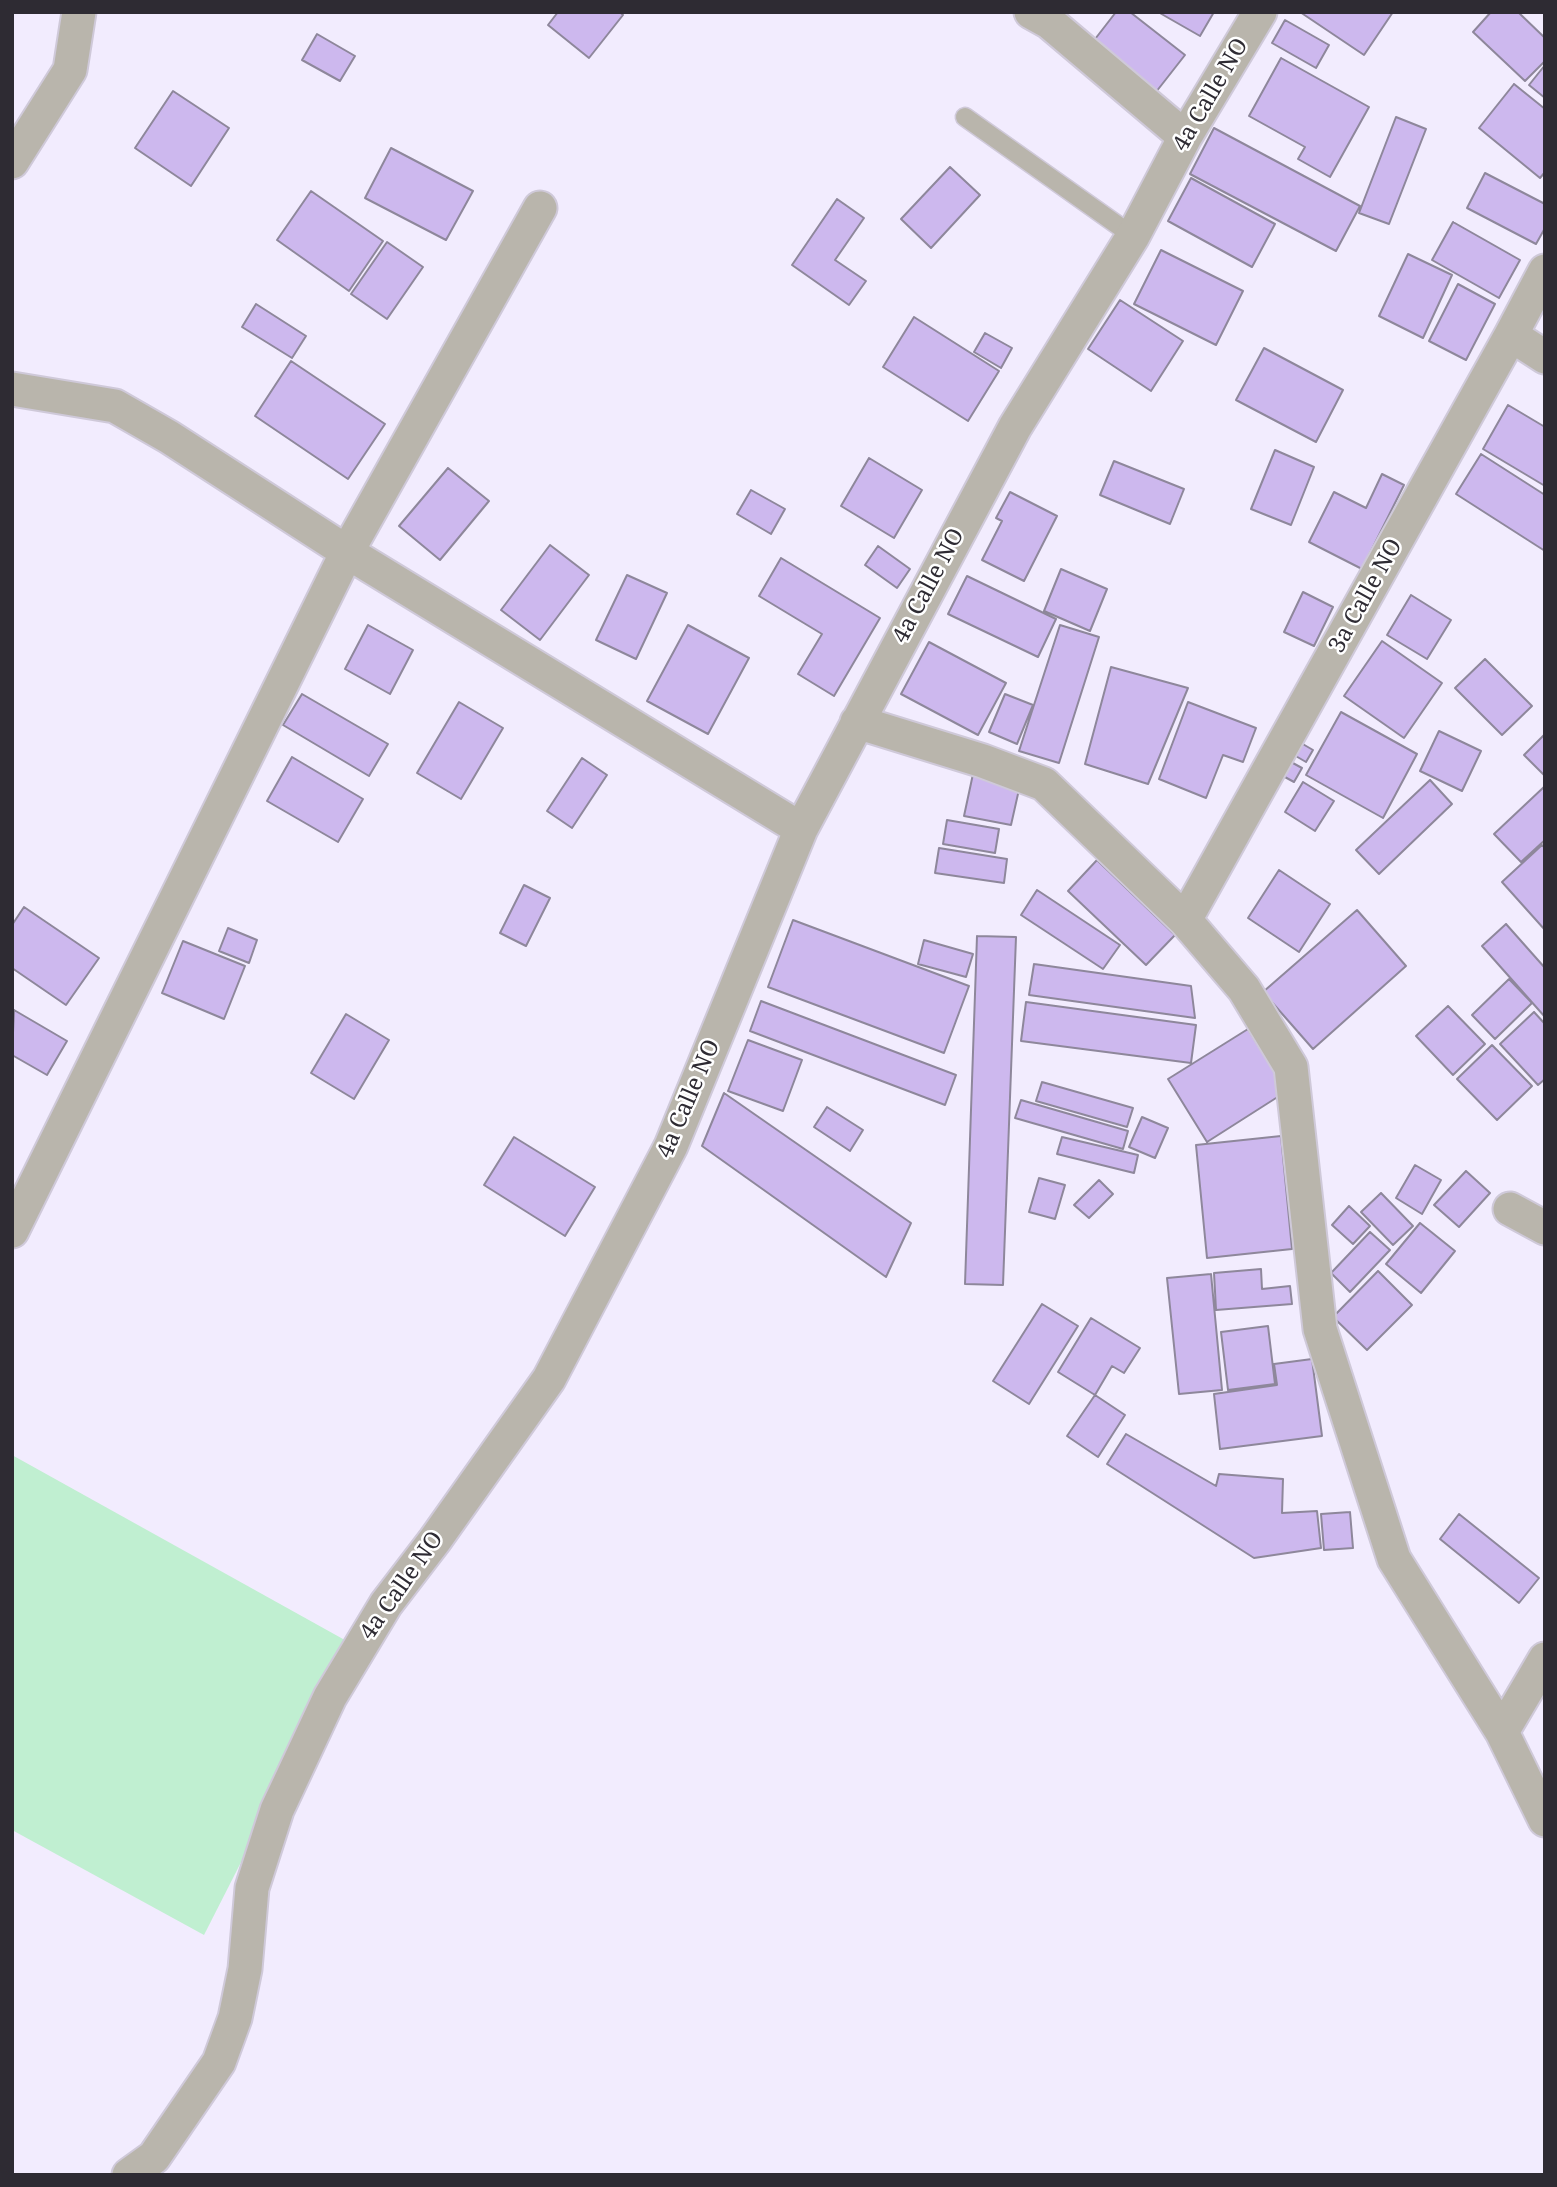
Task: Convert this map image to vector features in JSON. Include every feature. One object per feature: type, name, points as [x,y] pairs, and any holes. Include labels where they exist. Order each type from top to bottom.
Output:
[{"type":"street","points":[[12,162],[70,70],[79,12]]},
{"type":"street","points":[[1031,12],[1049,22],[1185,137]]},
{"type":"street","name":"4a Calle NO","points":[[130,2175],[154,2157],[219,2062],[235,2018],[245,1969],[252,1888],[277,1810],[330,1698],[386,1604],[435,1540],[549,1379],[671,1146],[801,829],[1015,427],[1133,236],[1185,137],[1260,12]]},
{"type":"street","points":[[12,1231],[347,552],[540,208]]},
{"type":"street","name":"3a Calle NO","points":[[1185,920],[1545,271]]},
{"type":"street","points":[[1511,335],[1545,357]]},
{"type":"street","points":[[12,389],[115,407],[801,829]]},
{"type":"street","points":[[857,722],[983,761],[1044,784],[1185,920],[1244,989],[1291,1067],[1320,1329],[1394,1559],[1503,1732],[1545,1820]]},
{"type":"street","points":[[1510,1209],[1545,1228]]},
{"type":"street","points":[[1503,1732],[1545,1659]]},
{"type":"lane","points":[[965,117],[1133,236]]},
{"type":"green space","points":[[12,1455],[352,1644],[204,1935],[12,1830]]},
{"type":"building","points":[[558,12],[620,12],[623,15],[589,58],[548,25]]},
{"type":"building","points":[[1116,12],[1130,12],[1185,55],[1156,92],[1092,43]]},
{"type":"building","points":[[1158,12],[1214,12],[1200,36]]},
{"type":"building","points":[[1300,12],[1393,12],[1364,55]]},
{"type":"building","points":[[1491,12],[1518,12],[1545,38],[1545,61],[1525,81],[1473,32]]},
{"type":"building","points":[[1285,20],[1329,45],[1316,68],[1272,43]]},
{"type":"building","points":[[317,34],[355,56],[340,81],[302,60]]},
{"type":"building","points":[[1281,58],[1369,107],[1330,177],[1298,159],[1305,147],[1249,116]]},
{"type":"building","points":[[1545,65],[1545,98],[1529,85]]},
{"type":"building","points":[[1514,84],[1545,109],[1545,172],[1540,178],[1479,128]]},
{"type":"building","points":[[173,91],[229,128],[191,186],[135,148]]},
{"type":"building","points":[[1396,117],[1426,129],[1389,224],[1359,213]]},
{"type":"building","points":[[1214,128],[1360,206],[1336,251],[1190,174]]},
{"type":"building","points":[[391,148],[473,191],[446,240],[365,198]]},
{"type":"building","points":[[950,167],[980,195],[931,248],[901,219]]},
{"type":"building","points":[[1485,173],[1545,204],[1545,228],[1536,244],[1467,208]]},
{"type":"building","points":[[1191,178],[1275,224],[1252,267],[1168,221]]},
{"type":"building","points":[[311,191],[383,241],[349,291],[277,240]]},
{"type":"building","points":[[837,199],[864,218],[835,260],[866,281],[849,305],[792,265]]},
{"type":"building","points":[[1453,222],[1520,260],[1499,298],[1432,260]]},
{"type":"building","points":[[387,242],[423,267],[387,319],[351,294]]},
{"type":"building","points":[[1161,250],[1243,291],[1216,345],[1134,304]]},
{"type":"building","points":[[1408,254],[1452,275],[1423,338],[1379,316]]},
{"type":"building","points":[[1458,284],[1495,304],[1466,360],[1429,341]]},
{"type":"building","points":[[1120,300],[1183,341],[1151,391],[1088,349]]},
{"type":"building","points":[[256,304],[306,336],[292,358],[242,327]]},
{"type":"building","points":[[914,317],[999,371],[968,421],[883,367]]},
{"type":"building","points":[[985,333],[1012,348],[1001,368],[974,352]]},
{"type":"building","points":[[1264,348],[1343,390],[1316,442],[1236,400]]},
{"type":"building","points":[[291,361],[385,424],[348,479],[255,416]]},
{"type":"building","points":[[1508,405],[1545,427],[1545,486],[1483,449]]},
{"type":"building","points":[[1275,450],[1314,467],[1291,525],[1251,509]]},
{"type":"building","points":[[1481,454],[1545,495],[1545,551],[1456,494]]},
{"type":"building","points":[[869,458],[922,490],[894,538],[841,506]]},
{"type":"building","points":[[1114,461],[1184,489],[1170,524],[1100,495]]},
{"type":"building","points":[[448,468],[489,501],[440,560],[399,526]]},
{"type":"building","points":[[1382,474],[1404,485],[1362,569],[1309,542],[1334,492],[1366,508]]},
{"type":"building","points":[[751,490],[785,509],[771,534],[737,514]]},
{"type":"building","points":[[1010,492],[1057,516],[1024,581],[982,560],[1002,521],[996,518]]},
{"type":"building","points":[[550,545],[589,575],[540,640],[501,610]]},
{"type":"building","points":[[878,546],[910,569],[897,588],[865,565]]},
{"type":"building","points":[[781,558],[880,618],[834,696],[798,674],[822,634],[759,596]]},
{"type":"building","points":[[1061,569],[1107,589],[1090,631],[1044,611]]},
{"type":"building","points":[[627,575],[667,593],[636,659],[596,640]]},
{"type":"building","points":[[967,576],[1056,619],[1038,657],[948,614]]},
{"type":"building","points":[[1303,592],[1333,607],[1314,646],[1284,632]]},
{"type":"building","points":[[1411,595],[1451,620],[1427,659],[1387,635]]},
{"type":"building","points":[[368,625],[413,650],[390,694],[345,669]]},
{"type":"building","points":[[688,625],[749,658],[708,734],[647,701]]},
{"type":"building","points":[[1060,625],[1099,637],[1059,763],[1019,751]]},
{"type":"building","points":[[1382,641],[1442,683],[1404,738],[1344,696]]},
{"type":"building","points":[[929,642],[1006,683],[978,735],[901,694]]},
{"type":"building","points":[[1485,659],[1532,706],[1502,735],[1455,688]]},
{"type":"building","points":[[1111,667],[1188,688],[1148,784],[1085,764]]},
{"type":"building","points":[[302,694],[388,744],[369,776],[283,725]]},
{"type":"building","points":[[1005,694],[1033,705],[1017,744],[989,732]]},
{"type":"building","points":[[459,702],[503,728],[461,799],[417,773]]},
{"type":"building","points":[[1188,702],[1256,728],[1243,762],[1223,755],[1206,798],[1159,779]]},
{"type":"building","points":[[1341,712],[1417,754],[1383,818],[1306,775]]},
{"type":"building","points":[[1439,731],[1481,751],[1462,791],[1420,771]]},
{"type":"building","points":[[1545,734],[1545,776],[1524,755]]},
{"type":"building","points":[[1301,743],[1313,750],[1306,762],[1294,755]]},
{"type":"building","points":[[292,757],[363,799],[338,842],[267,801]]},
{"type":"building","points":[[582,758],[607,775],[572,828],[547,811]]},
{"type":"building","points":[[1291,762],[1302,768],[1294,782],[1283,776]]},
{"type":"building","points":[[973,774],[1020,785],[1011,825],[964,816]]},
{"type":"building","points":[[1430,780],[1452,804],[1379,874],[1356,850]]},
{"type":"building","points":[[1303,782],[1334,801],[1315,831],[1285,812]]},
{"type":"building","points":[[1545,786],[1545,840],[1521,862],[1494,834]]},
{"type":"building","points":[[947,820],[999,829],[995,853],[943,844]]},
{"type":"building","points":[[1542,845],[1545,848],[1545,930],[1502,882]]},
{"type":"building","points":[[939,848],[1007,859],[1004,883],[935,873]]},
{"type":"building","points":[[1097,860],[1175,935],[1146,965],[1068,891]]},
{"type":"building","points":[[1279,870],[1330,904],[1299,952],[1248,918]]},
{"type":"building","points":[[524,885],[550,898],[526,946],[500,933]]},
{"type":"building","points":[[1037,890],[1120,945],[1103,969],[1021,915]]},
{"type":"building","points":[[24,907],[99,958],[66,1005],[12,968],[12,925]]},
{"type":"building","points":[[1357,910],[1406,966],[1313,1049],[1263,992]]},
{"type":"building","points":[[793,920],[969,986],[944,1053],[768,987]]},
{"type":"building","points":[[1506,924],[1545,968],[1545,1017],[1482,946]]},
{"type":"building","points":[[228,928],[257,940],[249,963],[219,951]]},
{"type":"building","points":[[977,936],[1016,937],[1003,1285],[965,1284]]},
{"type":"building","points":[[924,940],[973,954],[966,977],[918,964]]},
{"type":"building","points":[[183,941],[245,966],[224,1019],[162,993]]},
{"type":"building","points":[[1034,964],[1191,986],[1195,1018],[1029,995]]},
{"type":"building","points":[[1509,979],[1532,1003],[1495,1039],[1472,1015]]},
{"type":"building","points":[[761,1001],[956,1075],[945,1105],[750,1031]]},
{"type":"building","points":[[1026,1002],[1196,1025],[1191,1063],[1021,1041]]},
{"type":"building","points":[[1448,1006],[1485,1044],[1453,1075],[1416,1036]]},
{"type":"building","points":[[14,1010],[67,1041],[47,1075],[12,1055]]},
{"type":"building","points":[[1534,1012],[1545,1024],[1545,1079],[1538,1085],[1500,1044]]},
{"type":"building","points":[[346,1014],[389,1040],[354,1099],[311,1073]]},
{"type":"building","points":[[1248,1029],[1287,1091],[1207,1142],[1168,1079]]},
{"type":"building","points":[[748,1040],[802,1060],[783,1111],[728,1091]]},
{"type":"building","points":[[1492,1045],[1532,1086],[1497,1120],[1457,1079]]},
{"type":"building","points":[[1042,1082],[1133,1108],[1127,1127],[1036,1101]]},
{"type":"building","points":[[724,1093],[911,1223],[886,1277],[702,1146]]},
{"type":"building","points":[[1021,1100],[1128,1131],[1123,1149],[1015,1118]]},
{"type":"building","points":[[827,1107],[863,1130],[850,1151],[814,1127]]},
{"type":"building","points":[[1142,1117],[1168,1128],[1155,1158],[1129,1147]]},
{"type":"building","points":[[1281,1136],[1292,1249],[1207,1258],[1196,1145]]},
{"type":"building","points":[[514,1137],[595,1187],[565,1236],[484,1185]]},
{"type":"building","points":[[1062,1137],[1138,1155],[1134,1173],[1057,1154]]},
{"type":"building","points":[[1415,1165],[1441,1180],[1422,1214],[1396,1198]]},
{"type":"building","points":[[1466,1171],[1490,1193],[1459,1227],[1434,1205]]},
{"type":"building","points":[[1039,1178],[1065,1185],[1055,1219],[1029,1212]]},
{"type":"building","points":[[1099,1180],[1113,1194],[1089,1218],[1074,1205]]},
{"type":"building","points":[[1381,1193],[1413,1226],[1393,1245],[1361,1212]]},
{"type":"building","points":[[1349,1206],[1370,1226],[1353,1244],[1332,1225]]},
{"type":"building","points":[[1420,1223],[1455,1251],[1421,1293],[1386,1264]]},
{"type":"building","points":[[1370,1232],[1390,1250],[1350,1292],[1331,1273]]},
{"type":"building","points":[[1261,1269],[1262,1289],[1290,1286],[1292,1304],[1216,1310],[1214,1273]]},
{"type":"building","points":[[1378,1271],[1412,1305],[1367,1350],[1333,1317]]},
{"type":"building","points":[[1211,1274],[1222,1390],[1179,1394],[1167,1278]]},
{"type":"building","points":[[1042,1304],[1078,1326],[1029,1404],[993,1381]]},
{"type":"building","points":[[1091,1318],[1140,1348],[1124,1373],[1112,1366],[1095,1395],[1058,1372]]},
{"type":"building","points":[[1268,1326],[1275,1384],[1228,1390],[1221,1332]]},
{"type":"building","points":[[1312,1359],[1322,1436],[1220,1449],[1214,1394],[1277,1385],[1274,1364]]},
{"type":"building","points":[[1095,1395],[1125,1415],[1098,1457],[1067,1436]]},
{"type":"building","points":[[1126,1434],[1216,1486],[1219,1474],[1283,1479],[1282,1513],[1317,1511],[1321,1548],[1254,1558],[1107,1464]]},
{"type":"building","points":[[1350,1512],[1353,1548],[1324,1550],[1321,1514]]},
{"type":"building","points":[[1459,1514],[1539,1578],[1519,1603],[1440,1539]]}]
